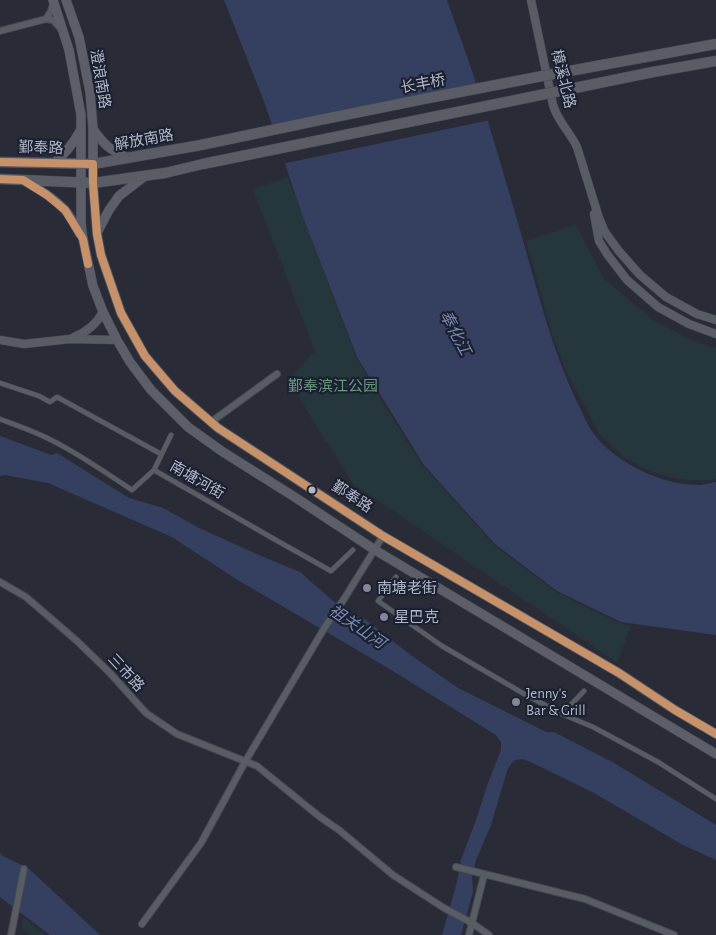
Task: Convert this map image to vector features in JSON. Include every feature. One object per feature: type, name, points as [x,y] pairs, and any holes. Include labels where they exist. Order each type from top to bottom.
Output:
[{"type":"main road","name":"澄浪南路","points":[[53,0],[70,50],[80,106],[80,164]]},
{"type":"main road","name":"澄浪南路","points":[[66,0],[79,37],[90,92],[93,164]]},
{"type":"main road","name":"长丰桥","points":[[201,146],[549,74],[716,44]]},
{"type":"main road","points":[[0,179],[93,183],[165,173],[653,72],[716,61]]},
{"type":"main road","points":[[54,163],[73,143],[81,128]]},
{"type":"main road","points":[[93,128],[103,142],[113,151],[128,158]]},
{"type":"main road","name":"解放南路","points":[[93,164],[201,146]]},
{"type":"main road","name":"鄞奉路","points":[[0,162],[93,164],[97,234],[101,255],[122,313],[145,356],[176,391],[218,428],[383,536],[619,673],[675,710],[716,734]]},
{"type":"main road","name":"鄞奉路","points":[[80,164],[83,239],[93,286],[103,312],[130,362],[151,390],[188,427],[223,452],[375,550],[716,754]]},
{"type":"main road","points":[[97,234],[109,210],[119,196],[145,176]]},
{"type":"main road","points":[[23,180],[47,195],[65,210],[83,239]]},
{"type":"street","points":[[46,18],[52,11],[53,0]]},
{"type":"street","name":"樟溪北路","points":[[531,0],[553,105],[560,121],[572,137],[605,232],[640,275],[666,297],[697,314],[716,320]]},
{"type":"street","points":[[0,31],[46,18],[53,20],[64,32]]},
{"type":"street","name":"樟溪北路","points":[[590,187],[599,241],[606,254],[627,280],[658,307],[688,324],[716,334]]},
{"type":"street","points":[[70,339],[84,333],[97,322],[103,312]]},
{"type":"street","points":[[0,340],[24,344],[70,339],[117,340]]},
{"type":"street","points":[[211,422],[277,374]]},
{"type":"street","points":[[0,383],[39,396],[50,402],[57,397],[162,454]]},
{"type":"street","name":"南塘河街","points":[[0,419],[53,441],[132,490],[154,470],[331,571],[353,550]]},
{"type":"street","points":[[154,470],[171,435]]},
{"type":"street","points":[[142,924],[201,843],[325,627],[383,536]]},
{"type":"street","points":[[396,577],[378,601],[442,646],[526,695],[562,714],[593,727],[658,762],[716,799]]},
{"type":"street","name":"三市路","points":[[0,582],[26,597],[77,641],[110,673],[146,713],[177,734],[257,766],[393,875],[489,935]]},
{"type":"street","points":[[562,714],[584,691]]},
{"type":"street","points":[[456,867],[585,899],[674,935]]},
{"type":"street","points":[[11,935],[24,869]]},
{"type":"street","points":[[469,935],[470,922],[484,875]]},
{"type":"green space","name":"鄞奉滨江公园","points":[[288,177],[356,357],[423,466],[494,545],[556,592],[621,624],[631,626],[617,662],[353,484],[288,380],[315,351],[253,189]]},
{"type":"green space","points":[[575,225],[605,280],[653,320],[695,342],[716,348],[716,479],[691,480],[668,477],[645,469],[622,456],[600,435],[565,369],[553,337],[526,241]]},
{"type":"green space","points":[[23,917],[45,935],[31,935],[22,928]]},
{"type":"water","name":"奉化江","points":[[224,0],[447,0],[485,112],[553,342],[568,382],[588,425],[607,448],[618,457],[644,472],[658,478],[687,484],[701,485],[716,482],[716,635],[621,622],[557,591],[495,544],[424,465],[357,357],[303,217],[265,104]]},
{"type":"water","name":"祖关山河","points":[[0,436],[51,455],[57,453],[129,498],[163,508],[199,528],[300,572],[348,614],[362,617],[412,656],[458,688],[546,732],[554,732],[614,763],[716,825],[716,860],[683,845],[594,793],[535,764],[523,759],[515,760],[507,771],[491,825],[476,860],[472,877],[473,892],[461,935],[442,935],[457,882],[461,860],[501,750],[501,742],[496,735],[388,668],[236,579],[172,537],[48,483],[5,475],[0,476]]},
{"type":"water","points":[[0,853],[28,868],[100,935],[50,935],[0,897]]},
{"type":"pier","points":[[478,83],[490,120],[282,164],[270,126]]},
{"type":"transit line","points":[[0,162],[93,164],[97,234],[101,255],[121,313],[145,356],[175,391],[218,428],[383,536],[619,673],[675,710],[716,734]]},
{"type":"transit line","points":[[0,179],[23,180],[47,195],[65,210],[83,239],[88,264]]},
{"type":"place","name":"南塘老街","points":[[367,588]]},
{"type":"place","name":"星巴克","points":[[384,617]]},
{"type":"place","name":"Jenny's Bar & Grill","points":[[516,702]]}]
